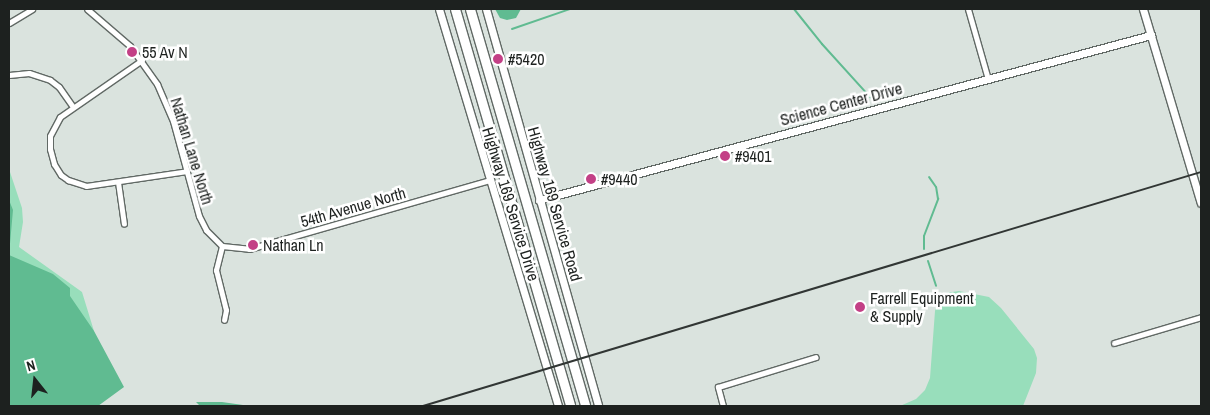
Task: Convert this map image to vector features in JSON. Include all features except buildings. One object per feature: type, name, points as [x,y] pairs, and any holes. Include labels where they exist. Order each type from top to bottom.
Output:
[{"type":"highway","points":[[455,9],[570,406]]},
{"type":"highway","points":[[470,9],[585,406]]},
{"type":"street","points":[[9,23],[32,9]]},
{"type":"street","name":"Nathan Lane North","points":[[87,9],[114,30],[142,60],[166,104],[199,216],[206,230],[222,246]]},
{"type":"street","name":"Highway 169 Service Drive","points":[[440,9],[558,406]]},
{"type":"street","name":"Highway 169 Service Road","points":[[486,9],[598,406]]},
{"type":"street","points":[[968,9],[988,79]]},
{"type":"street","points":[[1143,9],[1201,203]]},
{"type":"street","name":"Science Center Drive","points":[[539,200],[1151,35]]},
{"type":"street","points":[[142,60],[60,117],[52,131],[50,149],[57,169],[68,180],[86,186],[186,171]]},
{"type":"street","points":[[9,76],[29,73],[50,80],[59,87],[73,107]]},
{"type":"street","name":"54th Avenue North","points":[[222,246],[249,249],[490,180]]},
{"type":"street","points":[[118,182],[124,224]]},
{"type":"street","points":[[222,246],[216,270],[226,310],[224,320]]},
{"type":"street","points":[[1114,343],[1201,317]]},
{"type":"street","points":[[723,406],[718,387],[816,357]]},
{"type":"shaded area","points":[[495,9],[521,9],[516,18],[507,20],[500,18]]},
{"type":"shaded area","points":[[9,169],[22,208],[23,222],[19,247],[82,292],[94,331],[9,396]]},
{"type":"shaded area","points":[[9,200],[13,210],[9,255]]},
{"type":"shaded area","points":[[9,255],[53,274],[70,288],[70,296],[94,331],[124,387],[98,406],[9,406]]},
{"type":"shaded area","points":[[959,291],[989,297],[1001,308],[1034,349],[1037,358],[1036,373],[1023,406],[900,406],[916,399],[925,390],[930,378],[935,311],[938,298],[945,293]]},
{"type":"shaded area","points":[[196,402],[222,402],[250,406],[200,406]]},
{"type":"waterway","points":[[512,29],[570,9]]},
{"type":"waterway","points":[[794,9],[822,44],[870,97]]},
{"type":"waterway","points":[[924,249],[924,236],[938,199],[936,187],[929,177]]},
{"type":"waterway","points":[[928,261],[936,286]]},
{"type":"railway","points":[[423,406],[1201,172]]},
{"type":"place","name":"55 Av N","points":[[132,52]]},
{"type":"place","name":"#5420","points":[[498,59]]},
{"type":"place","name":"#9401","points":[[725,156]]},
{"type":"place","name":"#9440","points":[[591,179]]},
{"type":"place","name":"Nathan Ln","points":[[253,245]]},
{"type":"place","name":"Farrell Equipment & Supply","points":[[860,307]]}]
